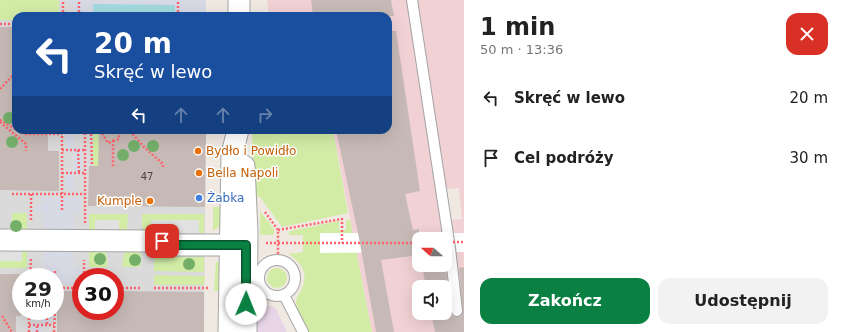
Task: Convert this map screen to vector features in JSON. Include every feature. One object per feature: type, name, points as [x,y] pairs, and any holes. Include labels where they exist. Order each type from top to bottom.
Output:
[{"type":"street","points":[[239,0],[239,12]]},
{"type":"street","points":[[237,134],[232,154],[253,275],[246,332]]},
{"type":"street","points":[[0,240],[162,241],[178,245],[247,244]]},
{"type":"street","points":[[229,332],[247,244]]},
{"type":"lane","points":[[412,0],[457,311]]},
{"type":"lane","points":[[278,259],[291,266],[295,278],[294,284],[290,290],[284,295],[276,296],[268,294],[262,289],[259,282],[253,275],[266,263],[278,259]]},
{"type":"lane","points":[[284,295],[302,332]]},
{"type":"path","points":[[63,0],[63,12]]},
{"type":"path","points":[[79,12],[80,0]]},
{"type":"path","points":[[178,0],[178,12]]},
{"type":"path","points":[[0,24],[12,24]]},
{"type":"path","points":[[0,89],[12,76]]},
{"type":"path","points":[[0,121],[12,127]]},
{"type":"path","points":[[0,121],[12,132]]},
{"type":"path","points":[[15,134],[26,144],[26,151]]},
{"type":"path","points":[[25,134],[62,134],[62,210]]},
{"type":"path","points":[[85,134],[85,224]]},
{"type":"path","points":[[92,134],[92,166]]},
{"type":"path","points":[[102,134],[108,143],[119,139],[118,134]]},
{"type":"path","points":[[134,134],[144,147],[163,164],[163,167]]},
{"type":"path","points":[[113,141],[113,166]]},
{"type":"path","points":[[62,150],[85,150]]},
{"type":"path","points":[[78,150],[78,173]]},
{"type":"path","points":[[62,173],[85,173]]},
{"type":"path","points":[[12,194],[85,194]]},
{"type":"path","points":[[31,194],[31,224]]},
{"type":"path","points":[[262,208],[278,230],[278,259]]},
{"type":"path","points":[[278,230],[342,218],[342,243]]},
{"type":"path","points":[[452,242],[464,242]]},
{"type":"path","points":[[247,244],[412,243]]},
{"type":"path","points":[[84,256],[84,268]]},
{"type":"path","points":[[30,268],[31,257]]},
{"type":"path","points":[[124,288],[140,288]]},
{"type":"path","points":[[154,288],[209,288]]},
{"type":"path","points":[[2,316],[12,332]]},
{"type":"path","points":[[29,320],[29,332]]},
{"type":"path","points":[[54,320],[54,332]]},
{"type":"path","points":[[29,324],[54,324]]},
{"type":"path","points":[[37,324],[37,332]]},
{"type":"shaded area","points":[[0,0],[206,0],[206,12],[12,12],[12,134],[206,134],[204,332],[0,332]]},
{"type":"shaded area","points":[[67,0],[206,0],[206,12],[175,12],[175,5],[93,5],[93,12],[75,12],[75,4],[67,4]]},
{"type":"shaded area","points":[[267,0],[464,0],[464,332],[372,332],[334,134],[392,134],[392,12],[268,12]],"holes":[[[459,188],[462,219],[448,220],[445,189]]]},
{"type":"shaded area","points":[[66,134],[74,134],[74,147],[82,148],[82,175],[74,175],[74,190],[66,190],[66,171],[74,171],[74,153],[66,152]]},
{"type":"shaded area","points":[[43,198],[81,198],[81,213],[74,213],[74,233],[43,233],[43,213],[35,213],[35,206],[43,205]]},
{"type":"shaded area","points":[[95,220],[119,220],[119,233],[95,233]]},
{"type":"shaded area","points":[[151,220],[199,220],[199,233],[151,233]]},
{"type":"shaded area","points":[[0,248],[22,248],[22,261],[0,261]]},
{"type":"shaded area","points":[[43,248],[74,248],[73,267],[81,267],[72,268],[72,284],[64,284],[64,268],[43,268]]},
{"type":"shaded area","points":[[257,305],[275,307],[287,332],[256,332]]},
{"type":"shaded area","points":[[41,320],[51,320],[51,326],[42,326],[42,332],[32,332],[32,323],[41,323]]},
{"type":"green space","points":[[0,0],[59,0],[59,12],[12,12],[12,20],[0,20]]},
{"type":"green space","points":[[93,134],[100,134],[103,139],[110,167],[93,166]]},
{"type":"green space","points":[[252,134],[334,134],[348,213],[282,227],[260,197],[253,195]]},
{"type":"green space","points":[[213,207],[224,207],[222,225],[213,231]]},
{"type":"green space","points":[[260,211],[274,229],[274,235],[260,235]]},
{"type":"green space","points":[[12,213],[27,213],[27,232],[14,230],[12,226]]},
{"type":"green space","points":[[89,214],[128,214],[127,229],[119,233],[119,220],[95,220],[95,233],[89,233]]},
{"type":"green space","points":[[142,214],[204,214],[204,233],[199,233],[199,220],[151,220],[151,233],[144,232],[142,227]]},
{"type":"green space","points":[[350,219],[372,332],[309,332],[299,314],[296,303],[297,297],[304,283],[304,273],[297,260],[288,254],[303,252],[303,235],[288,235],[290,231],[339,221],[339,230],[346,230],[346,220]]},
{"type":"green space","points":[[22,248],[27,248],[27,268],[0,268],[0,261],[21,261]]},
{"type":"green space","points":[[89,248],[104,250],[106,252],[108,267],[89,267]]},
{"type":"green space","points":[[165,250],[175,257],[204,257],[204,272],[154,271],[154,256],[157,251]]},
{"type":"green space","points":[[124,251],[138,251],[141,255],[140,267],[122,267]]},
{"type":"green space","points":[[216,261],[220,264],[223,291],[214,291]]},
{"type":"green space","points":[[277,268],[284,271],[287,278],[284,285],[277,288],[270,285],[267,278],[270,271]]},
{"type":"green space","points":[[154,275],[205,276],[204,285],[154,285]]},
{"type":"water","points":[[93,4],[175,5],[175,12],[93,12]]},
{"type":"pier","points":[[320,233],[412,233],[412,252],[320,253]]},
{"type":"pier","points":[[452,233],[464,233],[464,252],[452,252]]},
{"type":"building","points":[[311,0],[391,0],[394,16],[392,16],[392,12],[312,12]]},
{"type":"building","points":[[0,27],[12,27],[12,134],[48,134],[48,151],[59,151],[59,191],[0,190]]},
{"type":"building","points":[[392,31],[396,31],[420,191],[405,194],[413,230],[419,229],[419,232],[412,232],[412,256],[381,260],[394,332],[376,332],[359,238],[337,134],[392,134]]},
{"type":"building","points":[[99,134],[206,134],[205,207],[88,206],[89,166],[98,166]]},
{"type":"building","points":[[464,267],[464,332],[435,332],[432,320],[452,320],[452,314],[454,317],[461,316],[463,311],[459,268]]},
{"type":"building","points":[[423,272],[446,272],[447,280],[425,280]]},
{"type":"building","points":[[0,274],[12,274],[12,320],[16,320],[16,332],[0,332]]},
{"type":"building","points":[[64,291],[72,291],[72,320],[124,320],[124,291],[204,292],[204,332],[57,332],[57,320],[64,320]]},
{"type":"place","name":"Bydło i Powidło","points":[[198,151]]},
{"type":"place","name":"Bella Napoli","points":[[199,173]]},
{"type":"place","name":"Żabka","points":[[199,198]]},
{"type":"place","name":"Kumple","points":[[150,201]]},
{"type":"route","points":[[162,241],[178,245],[246,245],[246,304]]}]
